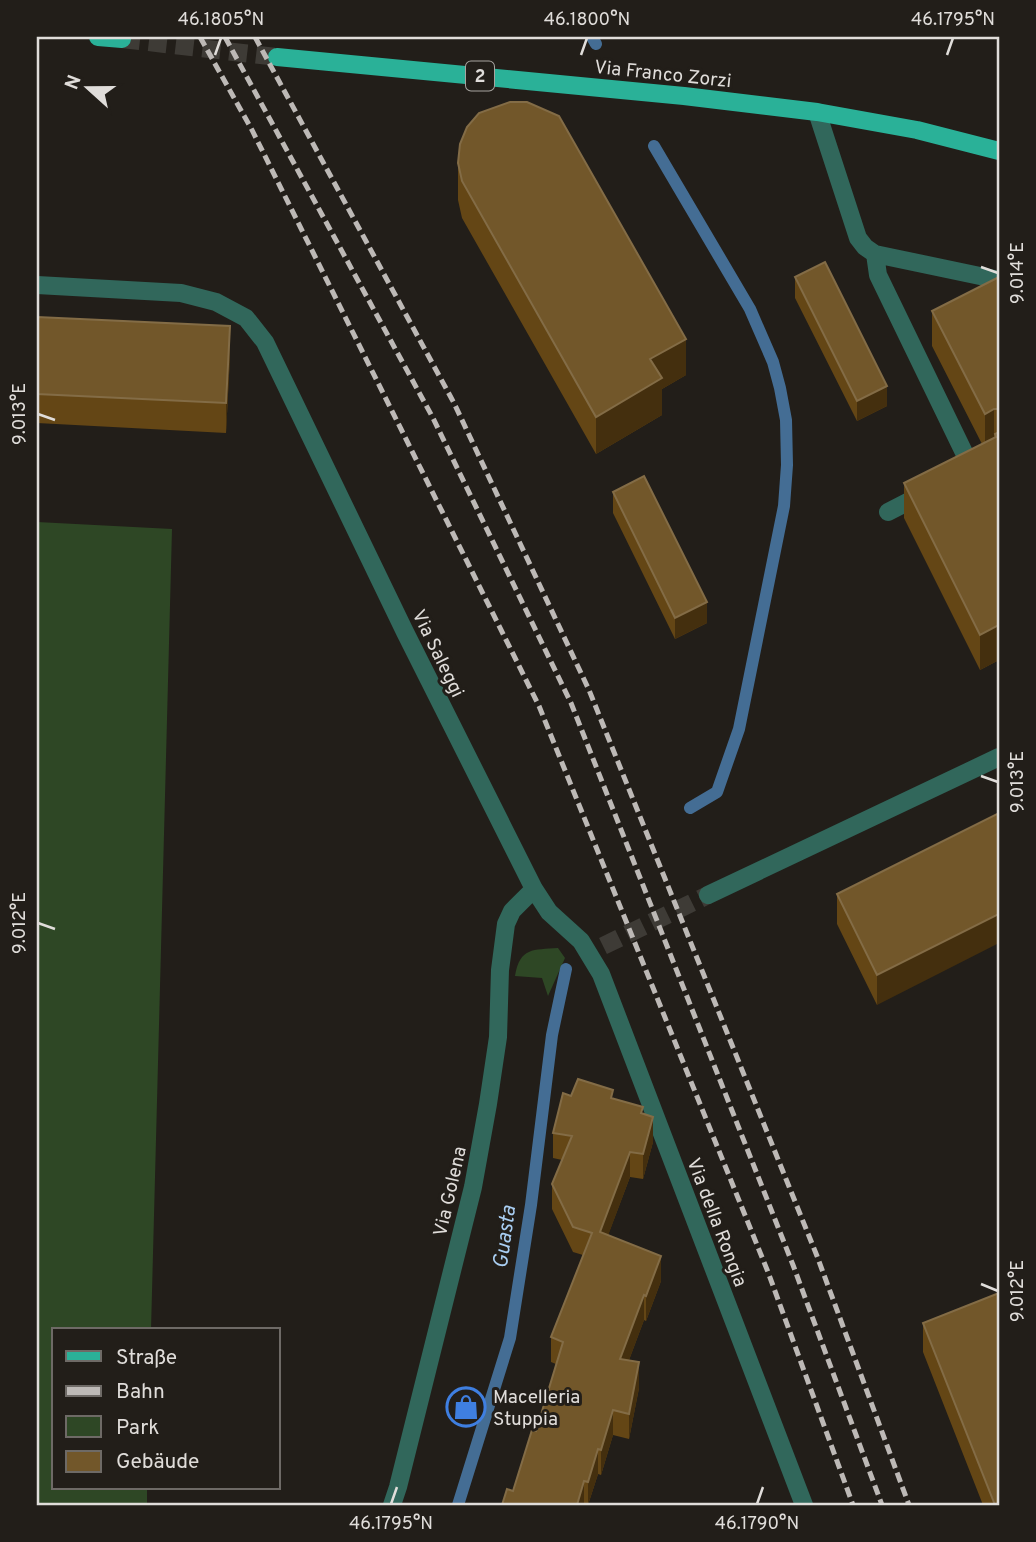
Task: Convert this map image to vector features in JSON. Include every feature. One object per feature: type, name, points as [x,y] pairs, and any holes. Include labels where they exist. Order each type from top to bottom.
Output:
[{"type":"main road","points":[[98,37],[122,39]]},
{"type":"main road","name":"Via Franco Zorzi","points":[[277,57],[672,95],[817,112],[916,130],[999,151]]},
{"type":"street","points":[[817,112],[858,238],[865,247],[876,254],[999,280]]},
{"type":"street","points":[[876,254],[878,275],[966,472],[990,460]]},
{"type":"street","name":"Via Saleggi","points":[[37,285],[181,293],[216,302],[246,318],[265,342],[405,632],[534,889],[549,912],[581,941],[596,950]]},
{"type":"street","points":[[888,512],[936,488]]},
{"type":"street","points":[[708,895],[999,757]]},
{"type":"street","name":"Via Golena","points":[[392,1505],[473,1186],[498,1037],[500,970],[506,924],[512,911],[534,889]]},
{"type":"street","name":"Via della Rongia","points":[[596,950],[601,974],[804,1505]]},
{"type":"green space","points":[[37,522],[172,529],[151,1328],[52,1328],[52,1490],[147,1490],[147,1505],[37,1505]]},
{"type":"green space","points":[[558,948],[565,958],[548,996],[542,978],[515,976],[524,955],[535,950]]},
{"type":"building","points":[[510,102],[527,102],[559,116],[686,339],[650,359],[662,378],[596,417],[462,181],[458,163],[460,144],[467,127],[479,113]]},
{"type":"building","points":[[825,262],[887,386],[857,401],[795,277]]},
{"type":"building","points":[[999,277],[999,409],[985,414],[932,311]]},
{"type":"building","points":[[37,317],[230,326],[226,403],[37,394]]},
{"type":"building","points":[[999,432],[999,625],[980,635],[904,483],[996,437],[995,434]]},
{"type":"building","points":[[644,476],[707,602],[675,618],[613,492]]},
{"type":"building","points":[[999,813],[999,914],[877,975],[837,894]]},
{"type":"building","points":[[578,1079],[613,1090],[611,1098],[643,1107],[641,1113],[653,1117],[643,1154],[630,1152],[600,1232],[661,1256],[620,1359],[639,1362],[629,1414],[613,1410],[601,1450],[598,1449],[588,1482],[584,1481],[577,1505],[502,1505],[507,1489],[513,1491],[532,1430],[536,1431],[563,1342],[551,1337],[592,1233],[573,1227],[552,1184],[572,1136],[553,1133],[563,1093],[571,1096]]},
{"type":"building","points":[[999,1293],[999,1505],[995,1505],[923,1323]]},
{"type":"waterway","name":"Guasta","points":[[592,37],[596,44]]},
{"type":"waterway","points":[[654,146],[750,309],[773,362],[786,420],[784,506],[739,729],[717,792],[690,808]]},
{"type":"waterway","name":"Guasta","points":[[458,1505],[510,1338],[531,1205],[552,1035],[566,969]]},
{"type":"tunnel","points":[[122,39],[277,57]]},
{"type":"tunnel","points":[[603,946],[708,895]]},
{"type":"railway","points":[[200,37],[252,130],[539,706],[768,1272],[853,1505]]},
{"type":"railway","points":[[225,37],[433,418],[571,703],[793,1265],[882,1505]]},
{"type":"railway","points":[[255,37],[454,403],[589,690],[817,1256],[909,1505]]},
{"type":"place","name":"Macelleria Stuppia","points":[[466,1407]]}]
